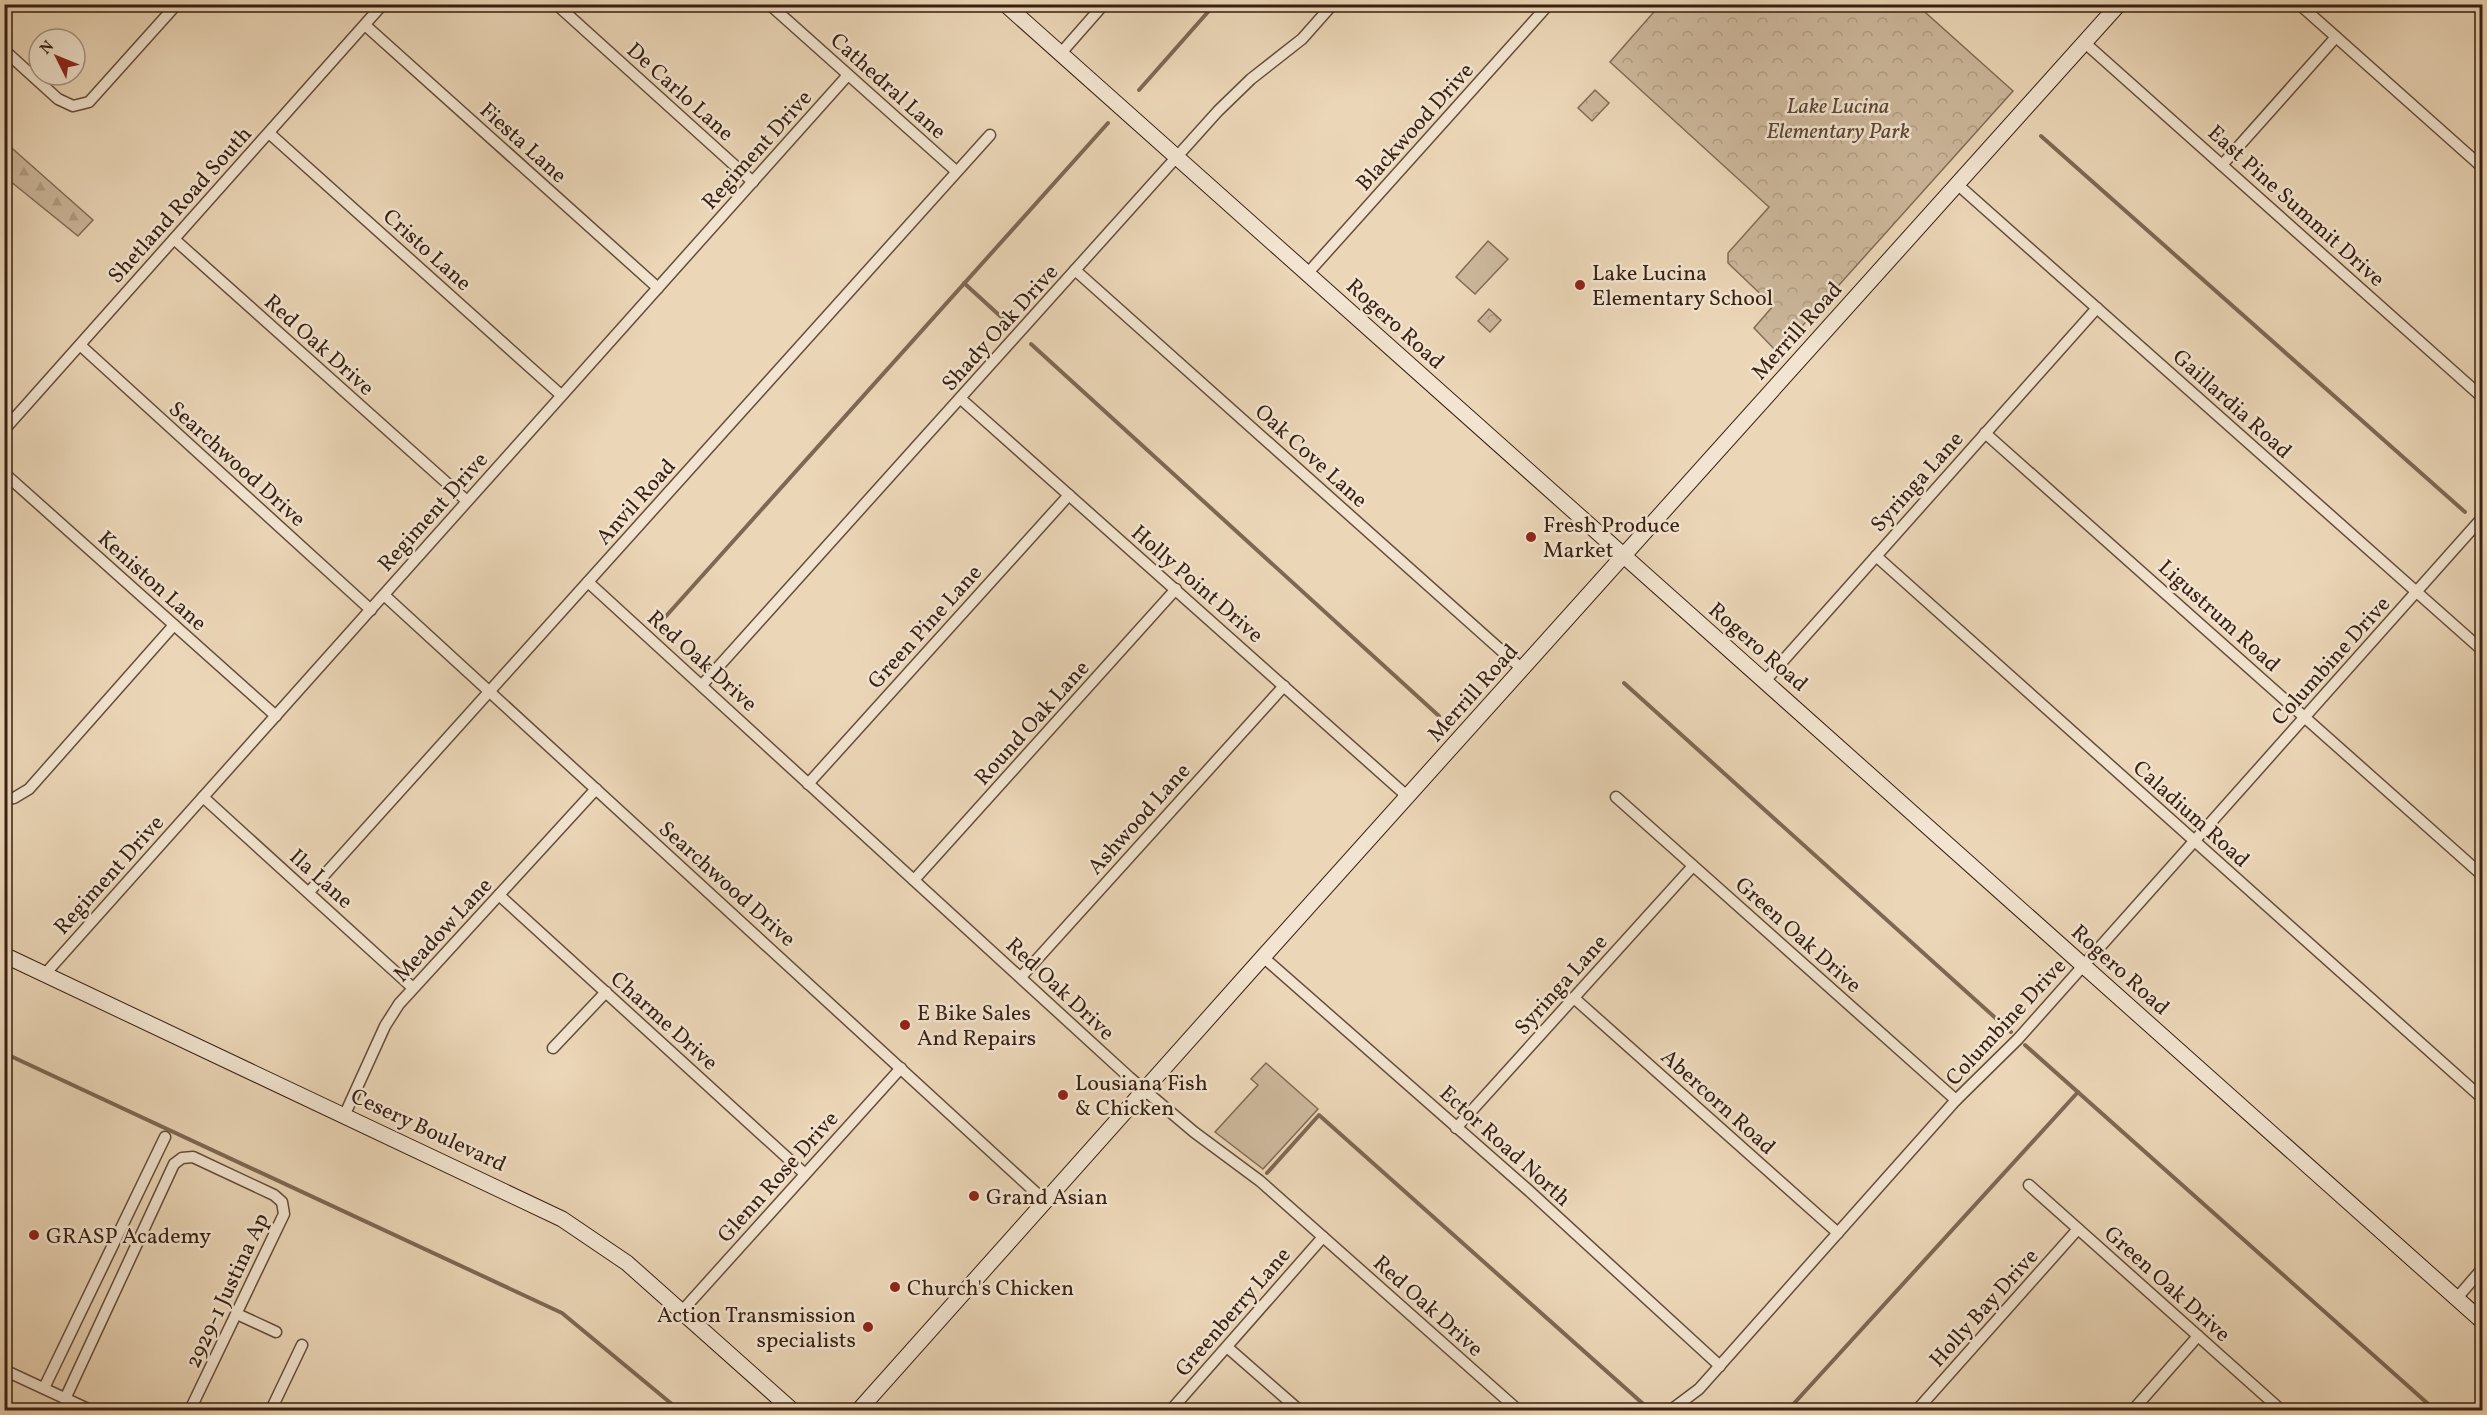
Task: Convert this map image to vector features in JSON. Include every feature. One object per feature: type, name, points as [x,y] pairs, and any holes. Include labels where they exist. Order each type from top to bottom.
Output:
[{"type":"main road","name":"Rogero Road","points":[[1005,4],[2482,1321]]},
{"type":"main road","name":"Merrill Road","points":[[859,1410],[2119,4]]},
{"type":"main road","name":"Cesery Boulevard","points":[[4,954],[562,1219],[627,1263],[792,1410]]},
{"type":"street","points":[[4,50],[58,99],[73,106],[89,102],[177,4]]},
{"type":"street","name":"Shetland Road South","points":[[4,429],[383,4]]},
{"type":"street","name":"De Carlo Lane","points":[[556,4],[753,182]]},
{"type":"street","name":"Cathedral Lane","points":[[769,4],[956,171]]},
{"type":"street","points":[[1061,53],[1104,4]]},
{"type":"street","name":"Shady Oak Drive","points":[[702,685],[1177,158],[1251,79],[1302,39],[1333,4]]},
{"type":"street","name":"Blackwood Drive","points":[[1307,274],[1549,4]]},
{"type":"street","points":[[2299,4],[2482,167]]},
{"type":"street","name":"Fiesta Lane","points":[[365,25],[658,288]]},
{"type":"street","points":[[2222,165],[2336,37]]},
{"type":"street","name":"East Pine Summit Drive","points":[[2085,42],[2482,398]]},
{"type":"street","name":"Regiment Drive","points":[[45,974],[848,75]]},
{"type":"street","name":"Cristo Lane","points":[[269,133],[561,395]]},
{"type":"street","name":"Anvil Road","points":[[309,892],[990,135]]},
{"type":"street","name":"Gaillardia Road","points":[[1957,184],[2482,650]]},
{"type":"street","name":"Red Oak Drive","points":[[174,239],[467,501]]},
{"type":"street","name":"Oak Cove Lane","points":[[1076,270],[1522,669]]},
{"type":"street","name":"Syringa Lane","points":[[1765,681],[2097,308]]},
{"type":"street","name":"Searchwood Drive","points":[[80,345],[370,610]]},
{"type":"street","name":"Holly Point Drive","points":[[961,399],[1408,797]]},
{"type":"street","name":"Ligustrum Road","points":[[1985,433],[2306,716],[2482,875]]},
{"type":"street","name":"Keniston Lane","points":[[4,473],[276,716]]},
{"type":"street","name":"Green Pine Lane","points":[[808,784],[1069,495]]},
{"type":"street","name":"Columbine Drive","points":[[1671,1410],[1699,1389],[1956,1100],[2018,1039],[2482,518]]},
{"type":"street","name":"Caladium Road","points":[[1876,556],[2482,1098]]},
{"type":"street","name":"Red Oak Drive","points":[[588,582],[1145,1090],[1194,1132],[1260,1181],[1518,1410]]},
{"type":"street","name":"Round Oak Lane","points":[[915,880],[1176,590]]},
{"type":"street","name":"Searchwood Drive","points":[[384,595],[1046,1201]]},
{"type":"street","points":[[4,799],[14,798],[29,789],[174,625]]},
{"type":"street","name":"Ashwood Lane","points":[[1021,977],[1284,686]]},
{"type":"street","name":"Meadow Lane","points":[[345,1114],[385,1026],[399,1004],[596,789]]},
{"type":"street","name":"Ila Lane","points":[[203,797],[413,988]]},
{"type":"street","name":"Green Oak Drive","points":[[1616,797],[1956,1100]]},
{"type":"street","name":"Syringa Lane","points":[[1456,1128],[1693,866]]},
{"type":"street","name":"Charme Drive","points":[[499,895],[805,1174]]},
{"type":"street","name":"Ector Road North","points":[[1263,957],[1527,1189],[1720,1366]]},
{"type":"street","points":[[553,1048],[606,992]]},
{"type":"street","name":"Abercorn Road","points":[[1574,999],[1838,1233]]},
{"type":"street","name":"Glenn Rose Drive","points":[[682,1311],[901,1068]]},
{"type":"street","points":[[44,1388],[165,1137]]},
{"type":"street","name":"2929-1 Justina Ap","points":[[65,1399],[174,1164],[182,1158],[193,1157],[274,1195],[282,1202],[284,1214],[190,1410]]},
{"type":"street","name":"Green Oak Drive","points":[[2029,1185],[2281,1410]]},
{"type":"street","name":"Holly Bay Drive","points":[[1917,1410],[2078,1229]]},
{"type":"street","name":"Greenberry Lane","points":[[1171,1410],[1323,1238]]},
{"type":"street","points":[[2457,1298],[2482,1269]]},
{"type":"street","points":[[237,1314],[276,1332]]},
{"type":"street","points":[[2133,1410],[2198,1336]]},
{"type":"street","points":[[271,1410],[302,1345]]},
{"type":"street","points":[[1227,1347],[1299,1410]]},
{"type":"street","points":[[4,1370],[90,1410]]},
{"type":"green space","name":"Lake Lucina Elementary Park","points":[[1660,5],[1917,5],[2013,91],[1778,353],[1754,328],[1773,306],[1728,263],[1728,253],[1769,207],[1610,62]]},
{"type":"green space","points":[[1595,90],[1609,103],[1592,121],[1578,108]]},
{"type":"green space","points":[[5,142],[93,220],[78,236],[5,177]]},
{"type":"green space","points":[[1488,241],[1508,259],[1475,294],[1456,277]]},
{"type":"green space","points":[[1489,309],[1501,320],[1490,332],[1478,321]]},
{"type":"green space","points":[[1266,1063],[1318,1109],[1263,1169],[1215,1132],[1258,1085],[1251,1079]]},
{"type":"waterway","points":[[1139,90],[1215,4]]},
{"type":"waterway","points":[[659,624],[1108,123]]},
{"type":"waterway","points":[[2041,136],[2465,512]]},
{"type":"waterway","points":[[964,283],[1010,325]]},
{"type":"waterway","points":[[1031,344],[1439,716]]},
{"type":"waterway","points":[[1624,683],[2011,1032]]},
{"type":"waterway","points":[[2025,1045],[2435,1410]]},
{"type":"waterway","points":[[4,1053],[562,1313],[679,1410]]},
{"type":"waterway","points":[[1788,1410],[2078,1092]]},
{"type":"waterway","points":[[1267,1173],[1319,1115],[1650,1410]]},
{"type":"place","name":"Lake Lucina Elementary School","points":[[1580,285]]},
{"type":"place","name":"Fresh Produce Market","points":[[1531,537]]},
{"type":"place","name":"E Bike Sales And Repairs","points":[[905,1025]]},
{"type":"place","name":"Lousiana Fish & Chicken","points":[[1063,1095]]},
{"type":"place","name":"Grand Asian","points":[[974,1196]]},
{"type":"place","name":"GRASP Academy","points":[[34,1235]]},
{"type":"place","name":"Church's Chicken","points":[[895,1287]]},
{"type":"place","name":"Action Transmission specialists","points":[[868,1327]]}]
